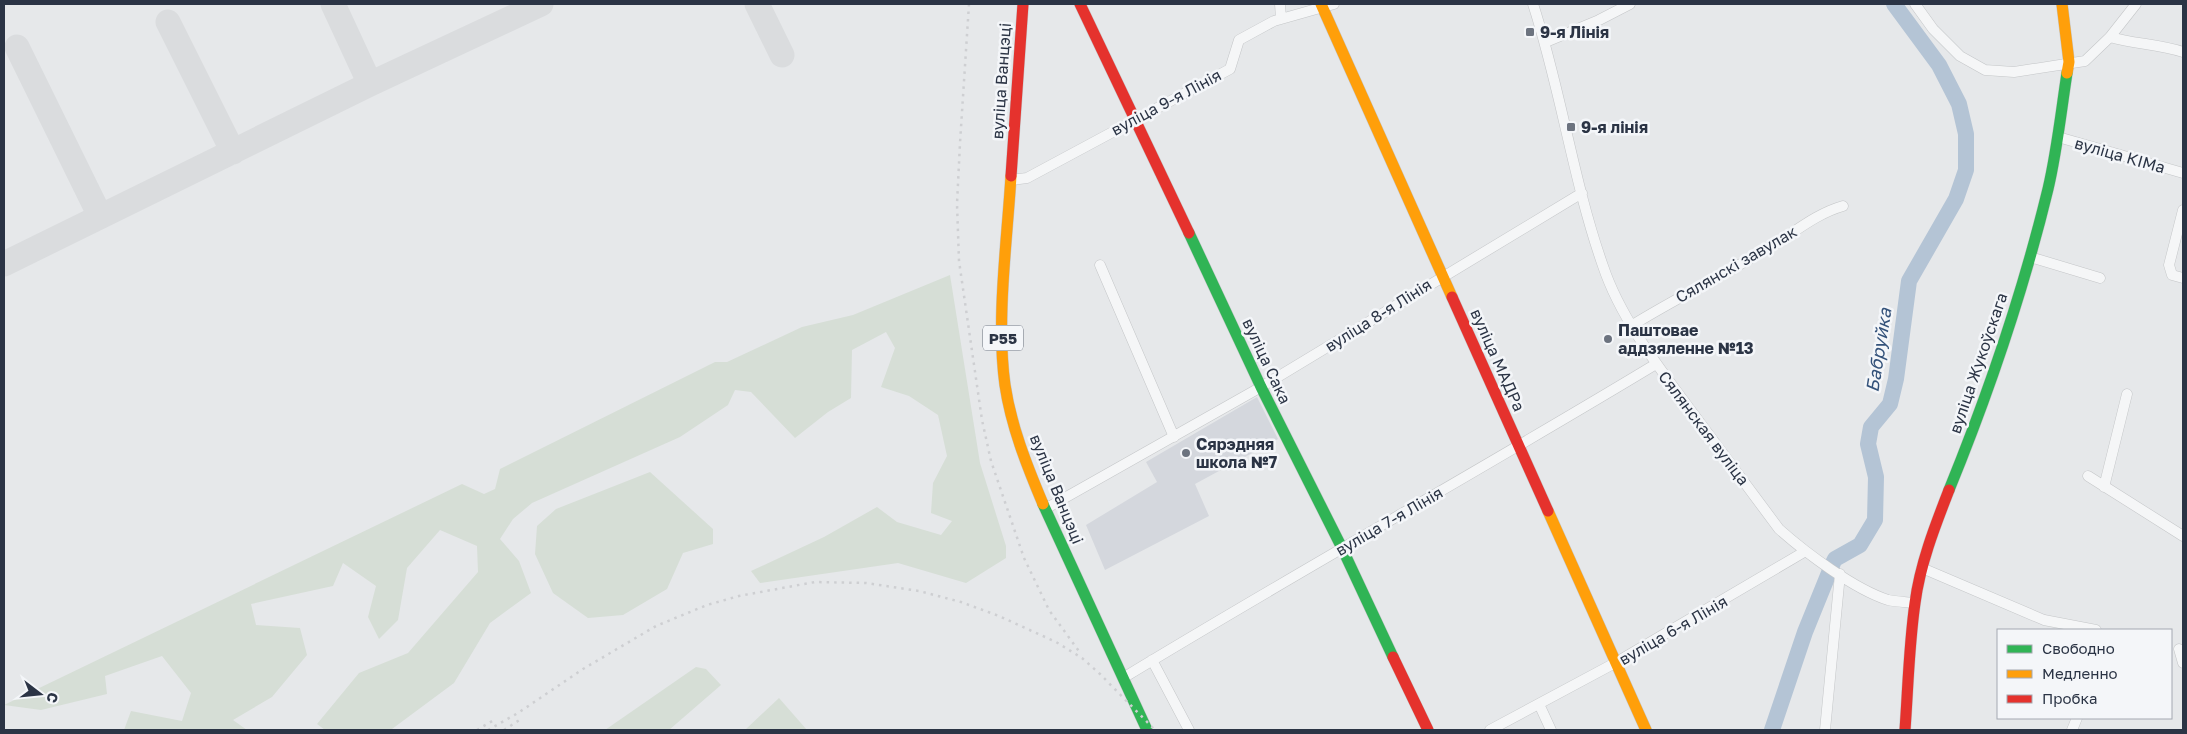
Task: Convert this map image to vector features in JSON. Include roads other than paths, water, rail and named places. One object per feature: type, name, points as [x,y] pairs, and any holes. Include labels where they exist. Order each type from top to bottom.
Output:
[{"type":"street","name":"вуліца Ванцэці","points":[[1023,4],[1002,315],[1006,385],[1021,451],[1044,509],[1147,730]]},
{"type":"street","name":"вуліца Сака","points":[[1080,4],[1136,118],[1261,387],[1342,548],[1428,730]]},
{"type":"street","points":[[1280,4],[1281,19]]},
{"type":"street","name":"вуліца 9-я Лінія","points":[[1011,180],[1027,178],[1230,69],[1239,40],[1281,19],[1326,4]]},
{"type":"street","name":"вуліца МАДРа","points":[[1326,4],[1519,447],[1646,730]]},
{"type":"street","name":"Сялянская вуліца","points":[[1533,4],[1546,42],[1582,193],[1603,268],[1631,326],[1656,364],[1779,529],[1804,552],[1840,574],[1889,600],[1915,603]]},
{"type":"street","points":[[1546,42],[1599,20],[1630,4]]},
{"type":"street","points":[[1915,4],[1933,29],[1960,56],[1985,70],[2014,72],[2069,62],[2086,61],[2110,37],[2136,4]]},
{"type":"street","name":"вуліца Жукоўскага","points":[[1904,730],[1915,603],[1922,568],[1934,528],[1979,416],[2015,311],[2048,188],[2069,62],[2062,4]]},
{"type":"street","points":[[2110,37],[2125,42],[2166,46],[2183,52]]},
{"type":"street","name":"вуліца КІМа","points":[[2058,137],[2183,173]]},
{"type":"street","name":"вуліца 8-я Лінія","points":[[1044,509],[1261,387],[1582,193]]},
{"type":"street","name":"Сялянскі завулак","points":[[1631,326],[1671,301],[1770,247],[1825,211],[1843,206]]},
{"type":"street","points":[[2183,210],[2169,265],[2172,275],[2183,278]]},
{"type":"street","points":[[2030,257],[2100,278]]},
{"type":"street","points":[[1100,265],[1174,437]]},
{"type":"street","name":"вуліца 7-я Лінія","points":[[1123,678],[1342,548],[1519,447],[1656,364]]},
{"type":"street","points":[[2104,487],[2127,394]]},
{"type":"street","points":[[2088,476],[2183,536]]},
{"type":"street","name":"вуліца 6-я Лінія","points":[[1490,730],[1615,663],[1804,552]]},
{"type":"street","points":[[1922,568],[2044,620],[2091,629]]},
{"type":"street","points":[[1824,730],[1840,574]]},
{"type":"street","points":[[2178,647],[2183,663]]},
{"type":"street","points":[[1152,660],[1188,730]]},
{"type":"street","points":[[1539,704],[1552,730]]},
{"type":"waterway","name":"Бабруйка","points":[[1772,730],[1805,632],[1833,563],[1835,559],[1860,545],[1875,520],[1876,477],[1868,444],[1871,427],[1890,404],[1896,379],[1909,281],[1956,199],[1966,170],[1966,134],[1959,104],[1939,65],[1894,4]]},
{"type":"railway","points":[[969,4],[957,204],[959,261],[982,420],[991,461],[1024,558],[1049,610],[1081,654]]},
{"type":"railway","points":[[488,730],[518,713],[583,669],[656,626],[707,605],[739,596],[815,582],[866,583],[919,591],[961,602],[999,616],[1056,642],[1082,658],[1155,730]]},
{"type":"railway","points":[[504,730],[521,719]]},
{"type":"railway","points":[[477,730],[494,720]]},
{"type":"place","name":"9-я Лінія","points":[[1530,32]]},
{"type":"place","name":"9-я лінія","points":[[1571,127]]},
{"type":"place","name":"Паштовае аддзяленне №13","points":[[1608,339]]},
{"type":"place","name":"Сярэдняя школа №7","points":[[1186,453]]}]
